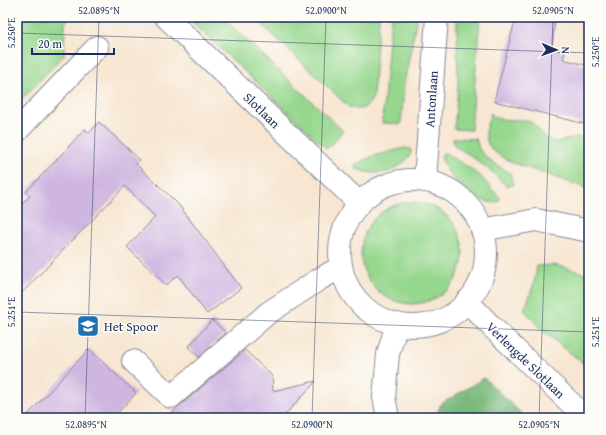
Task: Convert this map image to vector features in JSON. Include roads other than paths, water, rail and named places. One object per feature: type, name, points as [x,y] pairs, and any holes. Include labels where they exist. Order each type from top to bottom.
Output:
[{"type":"street","name":"Slotlaan","points":[[166,17],[359,203]]},
{"type":"street","name":"Antonlaan","points":[[425,180],[437,17]]},
{"type":"street","points":[[17,131],[97,47]]},
{"type":"street","points":[[401,180],[425,180],[438,184],[461,197],[474,212],[482,230],[485,243],[486,255],[484,268],[475,291],[467,302],[450,315],[440,320],[418,326],[397,324],[383,320],[371,313],[352,293],[345,280],[341,267],[340,250],[342,233],[349,217],[359,203],[378,188],[401,180]]},
{"type":"street","points":[[482,230],[536,220],[589,231]]},
{"type":"street","points":[[133,361],[171,397],[268,313],[318,280],[341,267]]},
{"type":"street","name":"Verlengde Slotlaan","points":[[467,302],[586,418]]},
{"type":"street","points":[[388,418],[384,397],[388,354],[397,324]]},
{"type":"place","name":"Het Spoor","points":[[88,326]]}]
